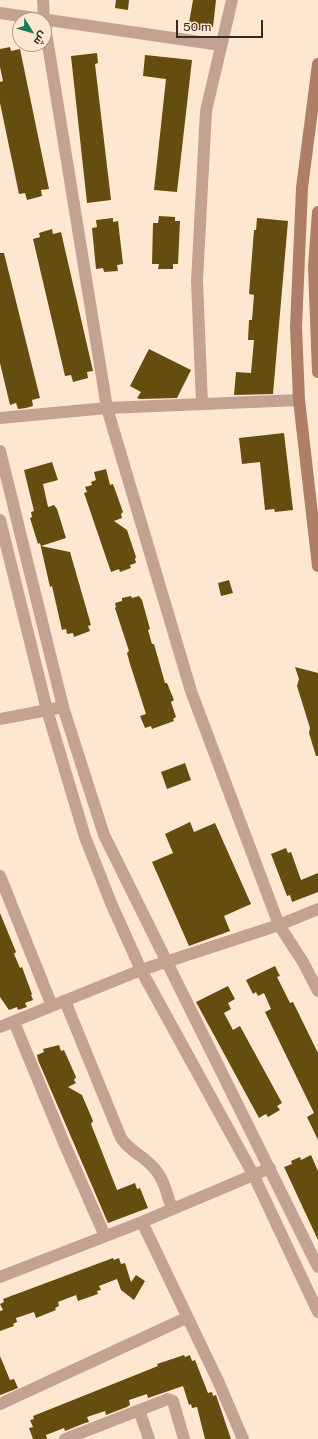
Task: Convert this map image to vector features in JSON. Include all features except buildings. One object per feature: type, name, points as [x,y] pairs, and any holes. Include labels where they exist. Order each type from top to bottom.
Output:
[{"type":"main road","points":[[318,64],[302,188],[296,327],[299,400],[318,566]]},
{"type":"main road","points":[[318,212],[314,267],[318,372]]},
{"type":"street","points":[[43,0],[44,12]]},
{"type":"street","points":[[202,404],[197,281],[206,111],[232,0]]},
{"type":"street","points":[[0,13],[12,15]]},
{"type":"street","points":[[52,21],[222,45]]},
{"type":"street","points":[[49,52],[107,408],[191,691],[279,924],[303,962],[318,991]]},
{"type":"street","points":[[0,418],[107,408],[299,400]]},
{"type":"street","points":[[0,451],[64,707],[104,835],[318,1267]]},
{"type":"street","points":[[0,520],[47,710],[86,837],[110,903],[141,970],[253,1174],[318,1312]]},
{"type":"street","points":[[0,719],[64,707]]},
{"type":"street","points":[[0,876],[52,1006]]},
{"type":"street","points":[[0,1027],[166,960],[279,924],[318,909]]},
{"type":"street","points":[[65,1001],[121,1138],[127,1147],[153,1166],[165,1188],[172,1209]]},
{"type":"street","points":[[14,1022],[64,1143],[105,1236]]},
{"type":"street","points":[[0,1277],[142,1222],[270,1168]]},
{"type":"street","points":[[142,1222],[186,1318],[219,1383],[243,1439]]},
{"type":"street","points":[[0,1404],[186,1318]]},
{"type":"street","points":[[65,1439],[165,1399],[171,1400],[184,1439]]},
{"type":"street","points":[[139,1410],[149,1439]]}]
